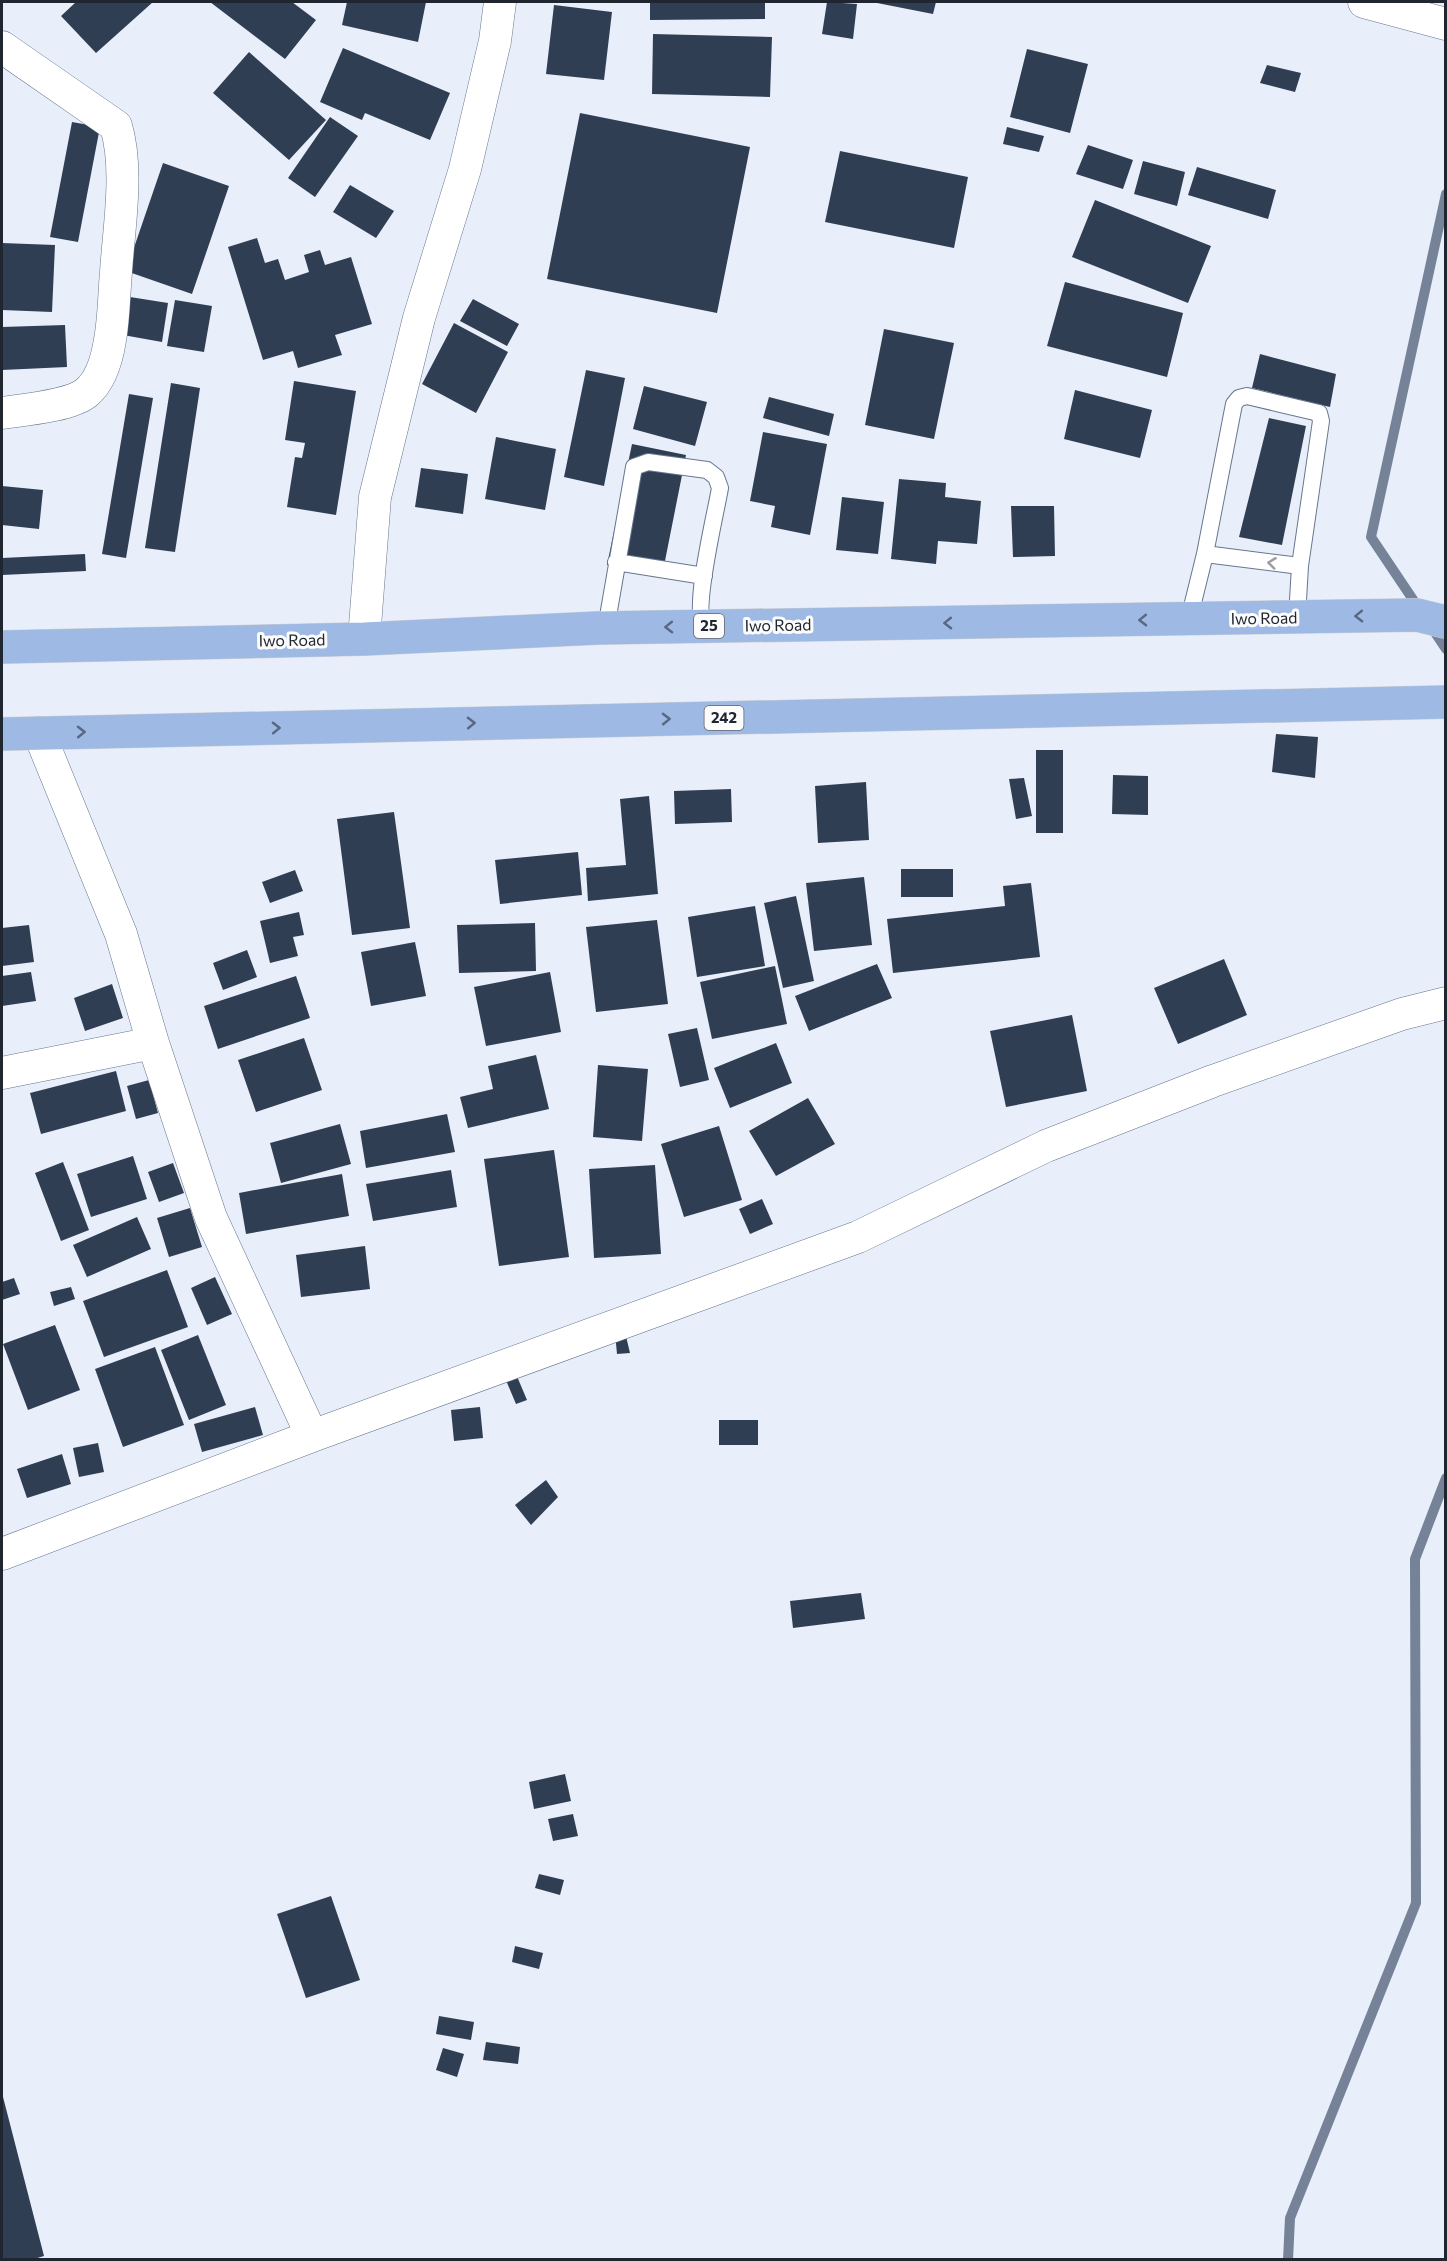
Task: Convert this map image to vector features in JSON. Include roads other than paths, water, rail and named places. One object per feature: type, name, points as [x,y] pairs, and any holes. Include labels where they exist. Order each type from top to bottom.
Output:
[{"type":"main road","name":"Iwo Road","points":[[2,647],[364,639],[598,628],[1297,617],[1431,619]]},
{"type":"main road","name":"242","points":[[2,734],[1446,702]]},
{"type":"street","points":[[364,639],[375,497],[419,318],[465,169],[495,41],[500,2]]},
{"type":"street","points":[[1364,2],[1446,24]]},
{"type":"street","points":[[2,47],[116,126],[122,145],[121,202],[110,340],[100,374],[85,394],[73,400],[2,413]]},
{"type":"street","points":[[39,733],[121,934],[153,1043],[211,1218],[312,1436]]},
{"type":"street","points":[[2,1554],[312,1436],[858,1237],[1046,1146],[1213,1081],[1402,1014],[1446,1003]]},
{"type":"street","points":[[2,1073],[153,1043]]},
{"type":"lane","points":[[1189,619],[1205,554],[1234,404],[1239,398],[1247,396],[1319,412],[1321,421],[1300,566],[1297,617]]},
{"type":"lane","points":[[598,628],[607,622],[634,467],[648,462],[706,470],[716,477],[720,488],[704,576],[700,621],[704,626]]},
{"type":"lane","points":[[1205,554],[1300,566]]},
{"type":"lane","points":[[616,562],[704,576]]},
{"type":"waterway","points":[[1420,610],[1371,537],[1446,194]]},
{"type":"waterway","points":[[1430,625],[1446,649]]},
{"type":"waterway","points":[[1288,2260],[1290,2218],[1416,1903],[1415,1559],[1446,1478]]}]
